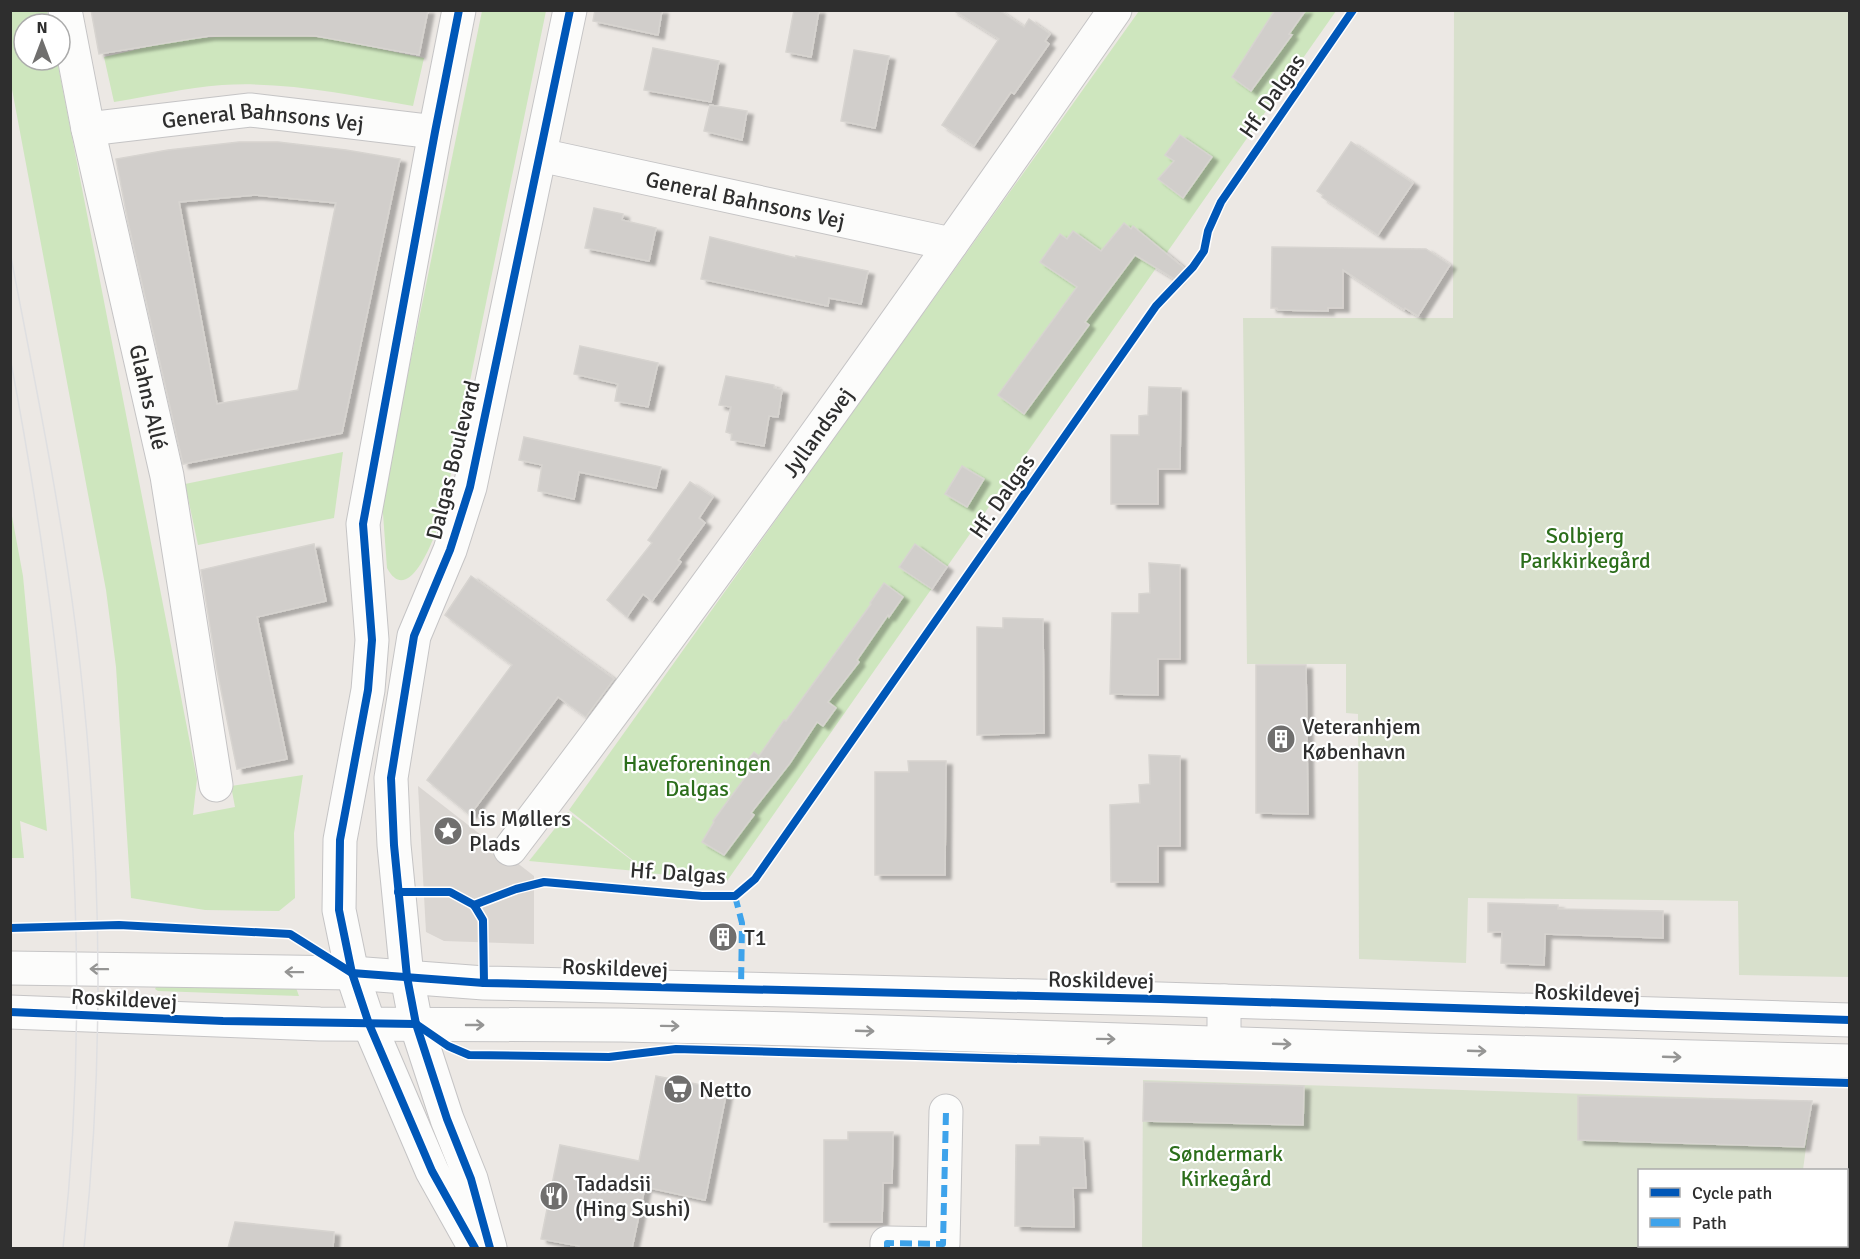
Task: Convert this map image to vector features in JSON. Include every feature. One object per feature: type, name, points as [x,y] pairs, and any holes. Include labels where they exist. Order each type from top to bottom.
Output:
[{"type":"street","name":"Glahns Allé","points":[[65,10],[88,129],[167,476],[216,785]]},
{"type":"street","points":[[459,10],[363,524],[372,640],[368,690],[340,840],[339,910],[352,973],[369,1024],[432,1171],[476,1248]]},
{"type":"street","name":"Dalgas Boulevard","points":[[489,1248],[471,1179],[447,1119],[417,1024],[406,977],[394,845],[391,778],[414,636],[450,550],[470,487],[570,10]]},
{"type":"street","name":"Jyllandsvej","points":[[510,849],[638,681],[951,244],[1115,10]]},
{"type":"street","name":"General Bahnsons Vej","points":[[88,129],[250,110],[435,132]]},
{"type":"street","name":"General Bahnsons Vej","points":[[540,155],[951,244]]},
{"type":"street","name":"Roskildevej","points":[[10,968],[352,973],[484,983],[1224,1001],[1850,1020]]},
{"type":"street","points":[[1224,1001],[1224,1042]]},
{"type":"street","name":"Roskildevej","points":[[10,1012],[223,1021],[781,1029],[1422,1050],[1850,1061]]},
{"type":"street","points":[[887,1248],[887,1243],[943,1244],[946,1111]]},
{"type":"green space","points":[[10,11],[47,11],[12,12],[12,72],[59,72],[197,779],[193,815],[235,807],[231,786],[303,775],[294,833],[295,898],[279,911],[205,910],[131,898],[116,667],[106,590],[11,84]]},
{"type":"green space","points":[[482,11],[546,11],[443,512],[422,562],[405,580],[396,579],[387,568],[382,500]]},
{"type":"green space","name":"Haveforeningen Dalgas","points":[[1139,11],[1336,11],[727,881],[649,873],[569,810]]},
{"type":"green space","name":"Solbjerg Parkkirkegård","points":[[1454,11],[1849,11],[1849,977],[1739,975],[1738,901],[1468,898],[1466,963],[1359,959],[1358,714],[1346,713],[1346,664],[1247,664],[1243,318],[1453,318]]},
{"type":"green space","points":[[228,36],[307,36],[424,58],[413,106],[318,90],[246,84],[195,88],[114,102],[104,57],[178,40]]},
{"type":"green space","points":[[343,452],[334,518],[198,545],[185,484]]},
{"type":"green space","points":[[11,511],[23,576],[47,831],[20,821],[24,858],[11,858]]},
{"type":"green space","points":[[568,812],[647,872],[529,861]]},
{"type":"green space","points":[[171,984],[295,985],[299,996],[158,991],[155,989]]},
{"type":"green space","name":"Søndermark Kirkegård","points":[[1143,1080],[1812,1101],[1803,1169],[1638,1169],[1638,1247],[1791,1248],[1142,1248]]},
{"type":"shaded area","name":"Lis Møllers Plads","points":[[418,786],[534,876],[534,944],[444,941],[426,932]]},
{"type":"building","points":[[91,10],[428,10],[419,55],[316,36],[209,36],[99,54]]},
{"type":"building","points":[[595,10],[662,10],[658,35],[593,21]]},
{"type":"building","points":[[794,10],[819,10],[811,57],[786,52]]},
{"type":"building","points":[[953,10],[999,10],[1024,27],[1029,19],[1050,34],[1045,41],[1049,44],[1014,94],[1011,92],[974,146],[942,125],[999,39]]},
{"type":"building","points":[[1275,10],[1306,10],[1289,34],[1292,35],[1251,91],[1232,77]]},
{"type":"building","points":[[653,48],[719,61],[711,102],[644,90]]},
{"type":"building","points":[[854,50],[889,56],[875,128],[841,121]]},
{"type":"building","points":[[710,105],[747,111],[742,140],[704,131]]},
{"type":"building","points":[[1180,135],[1212,157],[1183,198],[1158,179],[1174,161],[1165,155]]},
{"type":"building","points":[[239,142],[278,142],[400,159],[342,433],[183,464],[116,159]],"holes":[[[255,195],[336,203],[298,390],[217,404],[179,202]]]},
{"type":"building","points":[[1351,142],[1413,183],[1378,235],[1322,197],[1323,195],[1317,191]]},
{"type":"building","points":[[594,208],[623,214],[622,220],[656,228],[649,261],[585,248]]},
{"type":"building","points":[[1124,223],[1131,229],[1133,226],[1184,268],[1176,280],[1135,255],[1085,322],[1089,325],[1024,414],[998,395],[1077,287],[1040,262],[1060,234],[1067,239],[1073,231],[1101,251]]},
{"type":"building","points":[[710,237],[796,258],[796,256],[868,271],[861,304],[829,298],[828,306],[701,279]]},
{"type":"building","points":[[1272,247],[1426,249],[1450,265],[1418,316],[1405,308],[1404,310],[1343,270],[1343,308],[1328,308],[1328,311],[1278,310],[1271,308]]},
{"type":"building","points":[[580,346],[658,363],[648,407],[615,401],[618,384],[574,374]]},
{"type":"building","points":[[726,376],[774,385],[774,388],[782,390],[778,417],[769,416],[764,446],[731,440],[732,434],[726,432],[731,407],[719,405]]},
{"type":"building","points":[[1149,387],[1181,388],[1180,469],[1158,469],[1158,504],[1111,504],[1111,435],[1139,435],[1139,416],[1148,415]]},
{"type":"building","points":[[524,437],[661,467],[656,488],[579,472],[574,499],[538,491],[542,465],[519,460]]},
{"type":"building","points":[[962,466],[984,479],[967,507],[945,494]]},
{"type":"building","points":[[690,482],[713,497],[699,518],[705,523],[678,560],[681,562],[652,601],[643,594],[627,617],[607,600],[652,543],[648,540]]},
{"type":"building","points":[[314,544],[326,601],[257,617],[287,759],[237,769],[217,670],[201,570]]},
{"type":"building","points":[[915,544],[947,567],[932,589],[899,567]]},
{"type":"building","points":[[1149,563],[1180,565],[1180,659],[1158,659],[1158,695],[1110,694],[1112,613],[1139,613],[1139,594],[1150,593]]},
{"type":"building","points":[[471,576],[614,679],[586,717],[558,697],[470,815],[427,780],[512,665],[445,615]]},
{"type":"building","points":[[884,583],[903,597],[857,660],[859,662],[828,702],[836,708],[823,726],[817,722],[790,763],[751,813],[754,815],[724,855],[702,842],[713,821],[747,775],[740,770],[754,752],[759,756],[784,720],[786,721]]},
{"type":"building","points":[[1003,618],[1043,619],[1044,733],[977,735],[977,627],[1003,628]]},
{"type":"building","name":"Veteranhjem København","points":[[1256,665],[1306,665],[1308,814],[1256,813]]},
{"type":"building","points":[[1149,755],[1180,756],[1180,846],[1158,846],[1158,882],[1111,882],[1110,805],[1140,803],[1139,785],[1150,784]]},
{"type":"building","points":[[908,761],[946,761],[945,875],[875,875],[875,772],[909,772]]},
{"type":"building","points":[[1488,903],[1558,905],[1558,909],[1663,911],[1663,938],[1545,934],[1544,965],[1501,963],[1502,932],[1488,932]]},
{"type":"building","points":[[656,1076],[727,1090],[705,1200],[645,1187],[632,1248],[578,1248],[579,1246],[541,1239],[560,1145],[639,1161]]},
{"type":"building","points":[[1144,1082],[1304,1086],[1303,1125],[1143,1121]]},
{"type":"building","points":[[1578,1096],[1812,1101],[1804,1147],[1578,1140]]},
{"type":"building","points":[[848,1132],[893,1132],[892,1183],[883,1183],[882,1222],[824,1222],[824,1140],[848,1140]]},
{"type":"building","points":[[1040,1137],[1083,1138],[1086,1188],[1073,1188],[1074,1227],[1015,1226],[1016,1145],[1040,1145]]},
{"type":"building","points":[[235,1222],[334,1232],[333,1248],[228,1248]]},
{"type":"tram line","points":[[10,252],[70,582],[91,784],[98,939],[98,1016],[96,1094],[84,1248]]},
{"type":"tram line","points":[[10,357],[47,578],[70,801],[77,1024],[72,1136],[63,1248]]},
{"type":"marked path","points":[[735,896],[742,923],[741,989]]},
{"type":"marked path","points":[[887,1248],[887,1243],[943,1244],[946,1111]]},
{"type":"cycle path","points":[[459,10],[363,524],[372,640],[368,690],[340,840],[339,910],[352,973],[369,1024],[432,1171],[475,1248]]},
{"type":"cycle path","points":[[490,1248],[471,1179],[447,1119],[416,1024],[407,977],[394,845],[391,778],[414,636],[450,550],[470,487],[570,10]]},
{"type":"cycle path","name":"Hf. Dalgas","points":[[474,905],[516,889],[544,882],[702,896],[735,896],[755,879],[1156,306],[1193,267],[1204,251],[1208,231],[1221,202],[1353,10]]},
{"type":"cycle path","points":[[398,892],[450,892],[474,905],[483,920],[484,983]]},
{"type":"cycle path","points":[[10,928],[119,925],[290,934],[352,973],[484,983],[1160,999],[1850,1020]]},
{"type":"cycle path","points":[[10,1012],[223,1021],[416,1024]]},
{"type":"cycle path","points":[[416,1024],[448,1046],[469,1055],[609,1057],[676,1049],[1850,1083]]},
{"type":"place","name":"Veteranhjem København","points":[[1281,739]]},
{"type":"place","name":"Lis Møllers Plads","points":[[448,831]]},
{"type":"place","name":"T1","points":[[723,937]]},
{"type":"place","name":"Netto","points":[[678,1089]]},
{"type":"place","name":"Tadadsii (Hing Sushi)","points":[[554,1196]]}]
